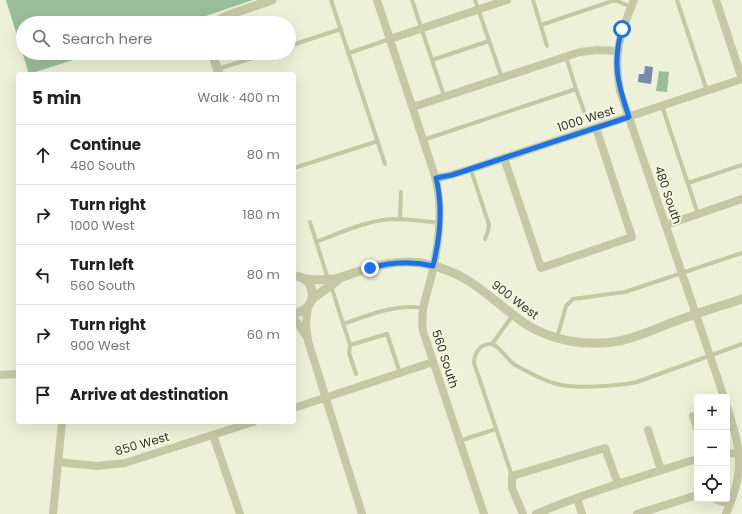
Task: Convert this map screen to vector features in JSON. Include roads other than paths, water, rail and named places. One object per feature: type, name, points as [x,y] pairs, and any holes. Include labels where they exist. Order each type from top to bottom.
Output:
[{"type":"street","points":[[226,16],[272,0]]},
{"type":"street","name":"560 South","points":[[377,0],[436,178],[440,203],[436,251],[422,308],[421,317],[423,331],[432,362],[484,514]]},
{"type":"street","points":[[390,39],[507,0]]},
{"type":"street","points":[[716,0],[742,79]]},
{"type":"street","name":"480 South","points":[[632,4],[621,30],[617,51],[618,81],[723,394]]},
{"type":"street","points":[[413,108],[580,52],[598,50],[617,51]]},
{"type":"street","points":[[215,60],[219,72]]},
{"type":"street","name":"1000 West","points":[[436,178],[504,158],[742,79]]},
{"type":"street","points":[[504,158],[541,268],[632,236],[596,128]]},
{"type":"street","points":[[666,225],[742,199]]},
{"type":"street","name":"900 West","points":[[296,313],[300,312],[310,303],[329,282],[370,268],[388,264],[418,263],[446,269],[468,279],[533,329],[557,338],[588,343],[619,341],[742,299]]},
{"type":"street","points":[[299,276],[329,282]]},
{"type":"street","points":[[299,276],[311,286],[313,295],[306,324],[308,341]]},
{"type":"street","points":[[296,321],[308,341],[362,514]]},
{"type":"street","points":[[296,407],[432,362]]},
{"type":"street","points":[[0,374],[16,374]]},
{"type":"street","points":[[726,514],[739,474],[739,453],[730,417]]},
{"type":"street","points":[[53,514],[62,424]]},
{"type":"street","name":"850 West","points":[[58,462],[97,466],[125,463],[247,424]]},
{"type":"street","points":[[648,430],[661,470]]},
{"type":"street","points":[[213,435],[240,514]]},
{"type":"street","points":[[523,514],[512,488],[512,476],[605,448],[618,484]]},
{"type":"street","points":[[730,454],[739,453]]},
{"type":"street","points":[[536,514],[577,498],[694,460]]},
{"type":"street","points":[[637,514],[694,496]]},
{"type":"street","points":[[577,498],[582,514]]},
{"type":"street","points":[[723,502],[729,504]]},
{"type":"lane","points":[[331,0],[386,164]]},
{"type":"lane","points":[[412,0],[444,97]]},
{"type":"lane","points":[[475,0],[502,78]]},
{"type":"lane","points":[[533,0],[547,46]]},
{"type":"lane","points":[[677,0],[707,91]]},
{"type":"lane","points":[[541,25],[612,1],[632,4]]},
{"type":"lane","points":[[296,44],[341,29]]},
{"type":"lane","points":[[349,52],[390,39]]},
{"type":"lane","points":[[432,60],[489,41]]},
{"type":"lane","points":[[566,57],[584,111]]},
{"type":"lane","points":[[219,72],[250,60]]},
{"type":"lane","points":[[424,140],[576,89]]},
{"type":"lane","points":[[662,106],[698,214]]},
{"type":"lane","points":[[296,167],[378,141]]},
{"type":"lane","points":[[688,183],[742,165]]},
{"type":"lane","points":[[470,169],[489,225],[485,238]]},
{"type":"lane","points":[[400,219],[401,192]]},
{"type":"lane","points":[[316,242],[369,223],[384,220],[400,219],[439,223]]},
{"type":"lane","points":[[310,222],[350,345],[349,353],[356,374]]},
{"type":"lane","points":[[557,338],[566,306],[573,299],[625,292],[742,253]]},
{"type":"lane","points":[[343,324],[386,311],[409,307],[422,308]]},
{"type":"lane","points":[[492,344],[513,315]]},
{"type":"lane","points":[[350,345],[387,334],[400,373]]},
{"type":"lane","points":[[512,476],[474,359],[478,350],[486,344],[497,346],[507,358],[515,364],[554,383],[570,386],[637,382],[742,344]]},
{"type":"lane","points":[[459,441],[496,429]]},
{"type":"water","points":[[645,66],[653,67],[651,84],[638,82],[639,74],[644,74]]}]
